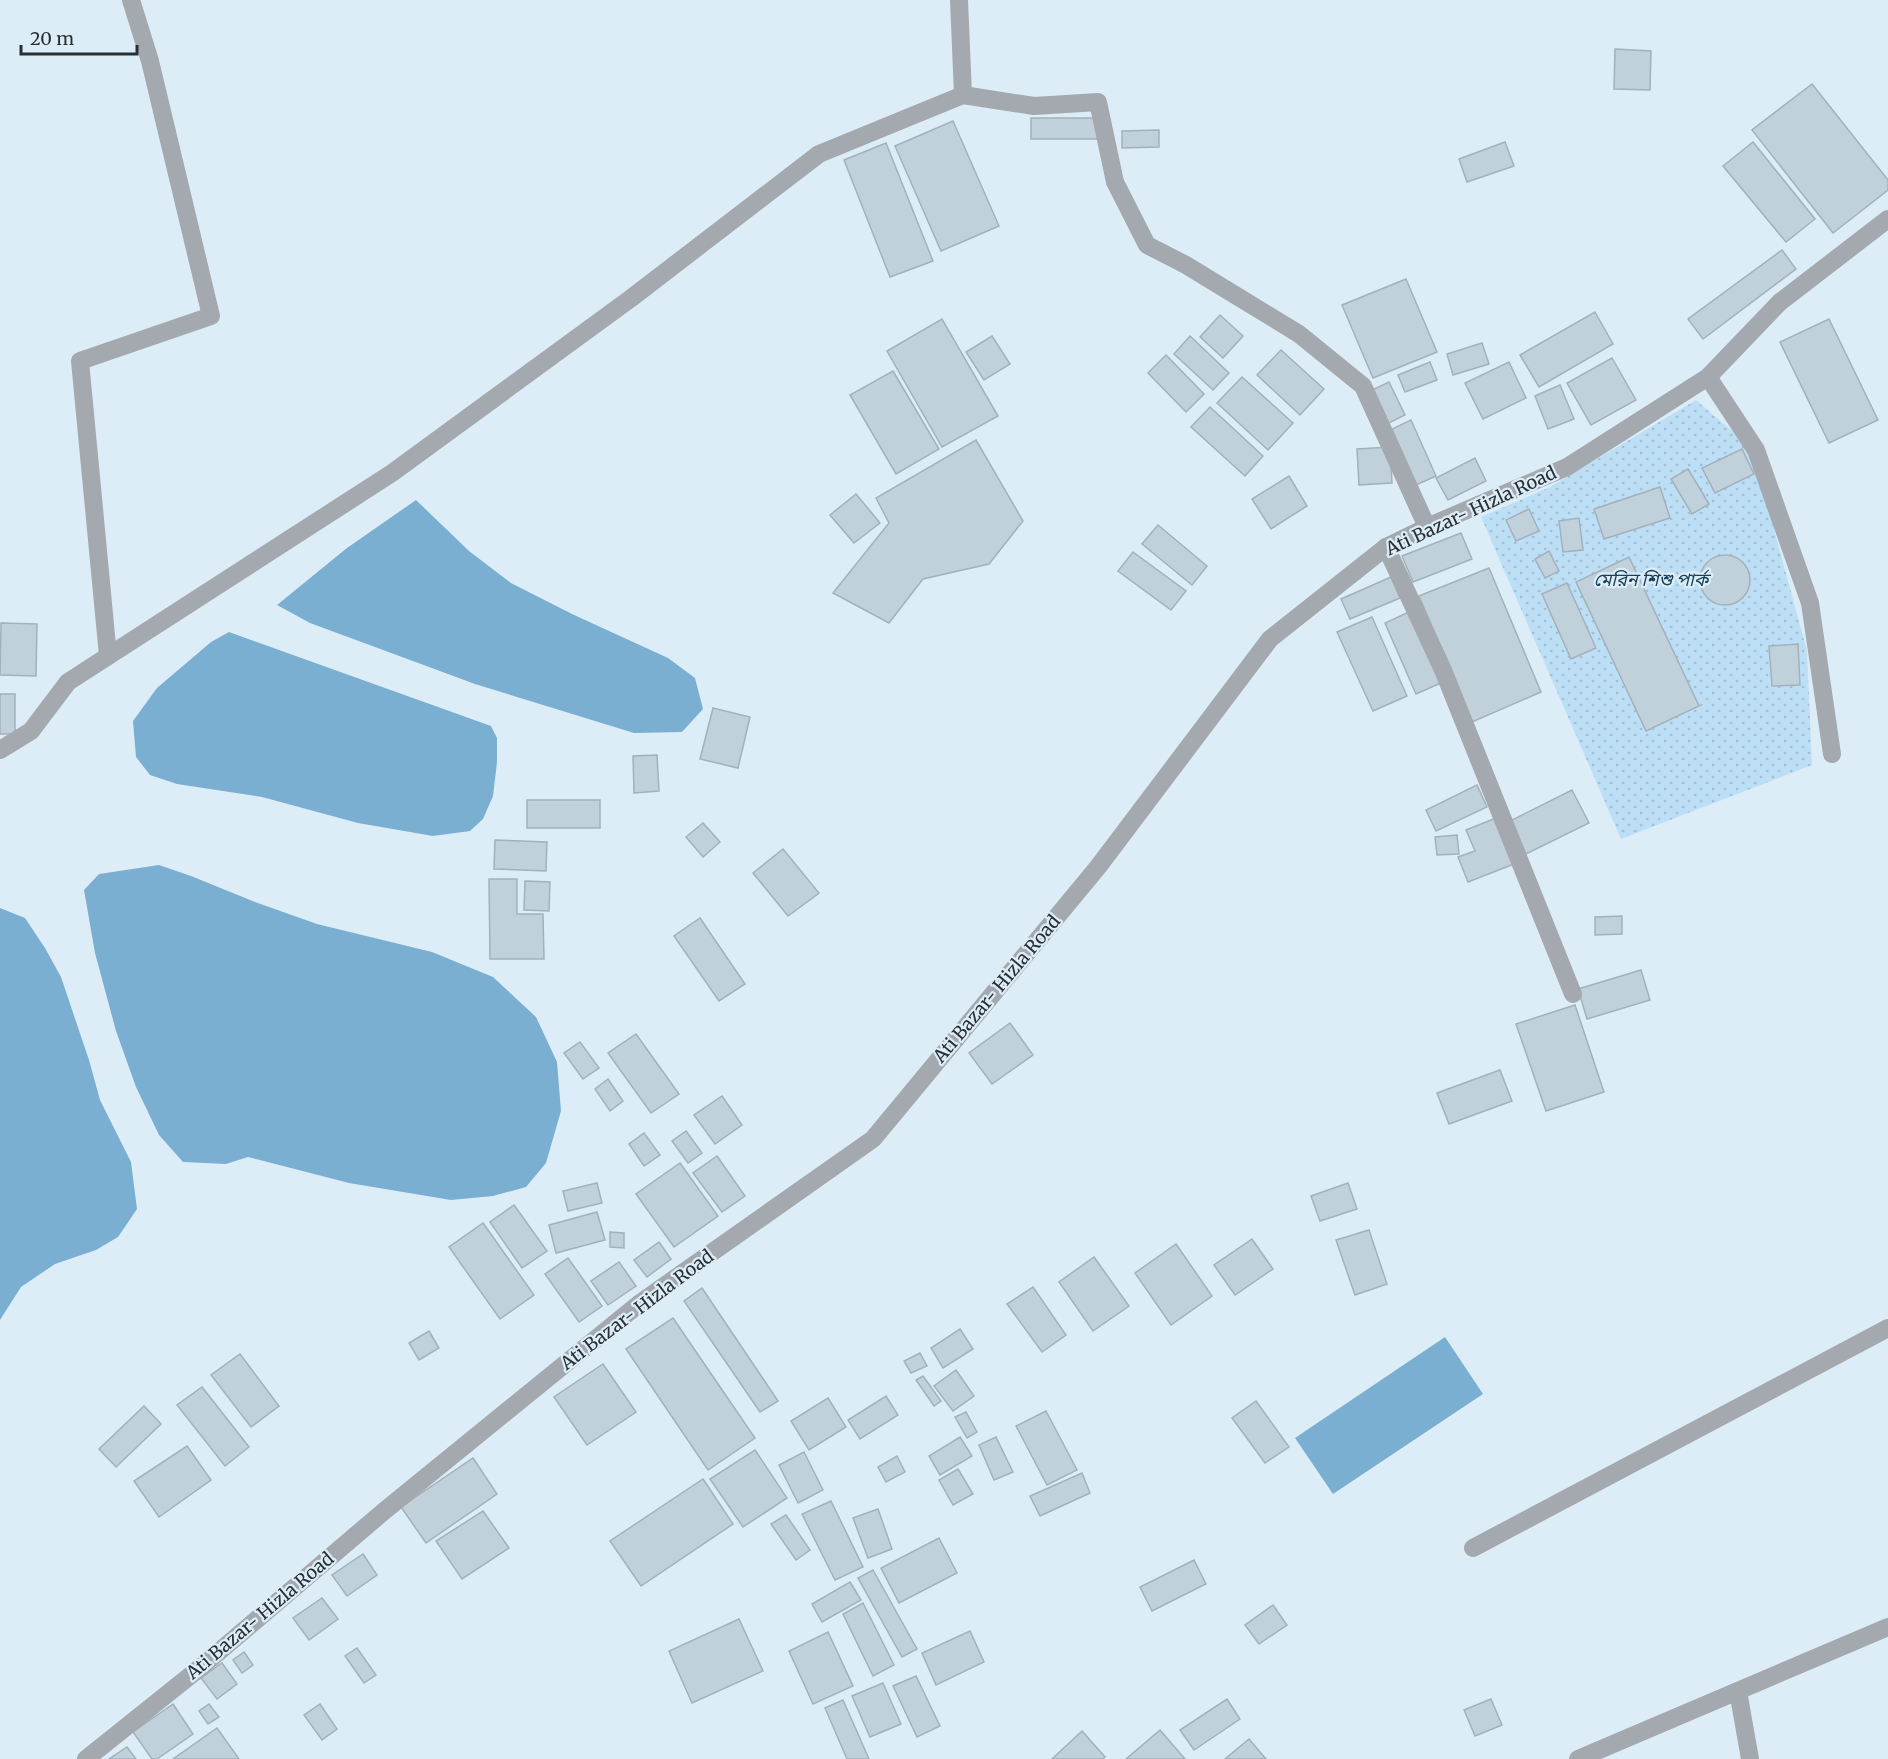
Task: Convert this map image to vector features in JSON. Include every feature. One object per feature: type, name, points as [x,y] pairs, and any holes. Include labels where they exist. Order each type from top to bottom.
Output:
[{"type":"street","points":[[108,656],[80,361],[212,316],[150,62],[131,0]]},
{"type":"street","points":[[958,0],[963,95]]},
{"type":"street","points":[[0,750],[32,731],[68,682],[392,473],[630,298],[819,154],[963,95],[1034,106],[1098,102],[1115,182],[1147,245],[1186,265],[1299,334],[1363,386],[1428,527]]},
{"type":"street","name":"Ati Bazar- Hizla Road","points":[[86,1759],[201,1667],[383,1512],[640,1303],[873,1139],[1098,867],[1270,639],[1386,547],[1567,467],[1708,377],[1780,302],[1888,219]]},
{"type":"street","points":[[1708,377],[1756,450],[1810,603],[1832,754]]},
{"type":"street","points":[[1386,547],[1443,670],[1573,994]]},
{"type":"street","points":[[1473,1548],[1888,1328]]},
{"type":"street","points":[[1578,1759],[1888,1627]]},
{"type":"street","points":[[1737,1691],[1750,1759]]},
{"type":"green space","name":"মেরিন শিশু পার্ক","points":[[1696,400],[1746,443],[1758,470],[1807,651],[1812,765],[1621,839],[1481,517],[1550,487]]},
{"type":"shaded area","points":[[416,500],[469,551],[511,583],[668,658],[695,678],[703,709],[682,732],[634,733],[475,684],[310,623],[277,605],[347,548]]},
{"type":"shaded area","points":[[229,632],[491,726],[497,738],[497,762],[493,796],[483,819],[470,831],[433,836],[358,823],[262,797],[177,784],[150,775],[136,757],[133,721],[157,688],[211,642]]},
{"type":"shaded area","points":[[159,865],[317,924],[432,952],[493,977],[536,1017],[557,1062],[561,1111],[546,1163],[526,1187],[493,1196],[451,1200],[349,1183],[248,1157],[226,1164],[183,1162],[159,1135],[136,1087],[116,1031],[95,953],[84,890],[99,874]]},
{"type":"shaded area","points":[[0,908],[25,918],[61,977],[100,1100],[131,1162],[137,1209],[118,1237],[96,1250],[55,1264],[21,1287],[0,1320]]},
{"type":"shaded area","points":[[1445,1337],[1483,1394],[1333,1494],[1295,1438]]},
{"type":"building","points":[[1615,49],[1651,51],[1650,90],[1614,89]]},
{"type":"building","points":[[1812,84],[1888,180],[1888,190],[1833,233],[1752,130]]},
{"type":"building","points":[[1031,118],[1099,118],[1099,139],[1031,139]]},
{"type":"building","points":[[953,121],[999,226],[941,251],[895,146]]},
{"type":"building","points":[[1159,130],[1159,147],[1122,148],[1122,131]]},
{"type":"building","points":[[1505,142],[1514,166],[1467,182],[1459,159]]},
{"type":"building","points":[[1753,142],[1815,219],[1786,242],[1723,166]]},
{"type":"building","points":[[886,143],[933,261],[890,277],[844,160]]},
{"type":"building","points":[[1782,250],[1796,269],[1703,339],[1688,319]]},
{"type":"building","points":[[1406,279],[1437,352],[1373,378],[1342,305]]},
{"type":"building","points":[[1595,312],[1613,344],[1539,387],[1520,355]]},
{"type":"building","points":[[1220,315],[1243,336],[1223,358],[1200,337]]},
{"type":"building","points":[[942,319],[998,416],[942,447],[887,351]]},
{"type":"building","points":[[1829,319],[1878,420],[1829,443],[1780,342]]},
{"type":"building","points":[[992,336],[1010,364],[984,380],[966,352]]},
{"type":"building","points":[[1190,336],[1229,373],[1213,390],[1174,354]]},
{"type":"building","points":[[1482,343],[1489,364],[1453,375],[1447,354]]},
{"type":"building","points":[[1281,350],[1324,389],[1300,415],[1257,375]]},
{"type":"building","points":[[1166,355],[1204,394],[1186,412],[1148,373]]},
{"type":"building","points":[[1612,358],[1636,400],[1591,425],[1567,383]]},
{"type":"building","points":[[1430,362],[1437,380],[1405,392],[1398,375]]},
{"type":"building","points":[[1509,362],[1526,398],[1483,419],[1465,383]]},
{"type":"building","points":[[893,371],[939,449],[896,474],[850,395]]},
{"type":"building","points":[[1242,377],[1293,423],[1268,450],[1217,403]]},
{"type":"building","points":[[1389,382],[1405,415],[1387,424],[1372,390]]},
{"type":"building","points":[[1560,385],[1574,419],[1548,429],[1535,396]]},
{"type":"building","points":[[1210,407],[1263,456],[1245,476],[1191,427]]},
{"type":"building","points":[[1411,420],[1436,476],[1416,485],[1392,429]]},
{"type":"building","points":[[976,440],[1023,521],[989,564],[923,579],[889,623],[833,593],[889,523],[876,498]]},
{"type":"building","points":[[1390,447],[1392,483],[1359,485],[1357,449]]},
{"type":"building","points":[[1742,449],[1754,474],[1715,493],[1702,468]]},
{"type":"building","points":[[1475,458],[1486,481],[1448,500],[1436,478]]},
{"type":"building","points":[[1688,469],[1709,504],[1692,514],[1671,479]]},
{"type":"building","points":[[1289,476],[1307,506],[1271,529],[1252,499]]},
{"type":"building","points":[[1660,487],[1670,518],[1604,539],[1594,509]]},
{"type":"building","points":[[856,494],[880,523],[854,543],[830,515]]},
{"type":"building","points":[[1529,509],[1539,531],[1516,541],[1506,520]]},
{"type":"building","points":[[1579,518],[1583,550],[1563,552],[1559,521]]},
{"type":"building","points":[[1158,525],[1207,566],[1192,585],[1142,544]]},
{"type":"building","points":[[1461,533],[1472,559],[1413,582],[1402,556]]},
{"type":"building","points":[[1549,551],[1559,571],[1545,578],[1535,559]]},
{"type":"building","points":[[1133,552],[1186,591],[1171,610],[1118,571]]},
{"type":"building","points":[[1720,555],[1730,555],[1743,562],[1750,575],[1750,585],[1743,598],[1730,605],[1720,605],[1711,601],[1704,594],[1700,585],[1700,575],[1704,566],[1711,559]]},
{"type":"building","points":[[1629,557],[1699,706],[1646,731],[1576,582]]},
{"type":"building","points":[[1489,568],[1541,692],[1472,722],[1419,596]]},
{"type":"building","points":[[1391,577],[1400,598],[1350,619],[1341,599]]},
{"type":"building","points":[[1567,583],[1596,648],[1571,659],[1542,594]]},
{"type":"building","points":[[1411,611],[1443,682],[1416,694],[1385,623]]},
{"type":"building","points":[[1372,617],[1407,696],[1373,711],[1337,632]]},
{"type":"building","points":[[1,623],[37,624],[36,676],[0,675]]},
{"type":"building","points":[[1798,644],[1800,685],[1772,686],[1769,646]]},
{"type":"building","points":[[0,694],[15,694],[15,734],[0,734]]},
{"type":"building","points":[[713,708],[750,717],[738,768],[700,759]]},
{"type":"building","points":[[657,755],[659,791],[634,793],[633,756]]},
{"type":"building","points":[[1477,785],[1487,807],[1436,831],[1426,810]]},
{"type":"building","points":[[1572,790],[1589,823],[1526,854],[1510,821]]},
{"type":"building","points":[[527,800],[600,800],[600,828],[527,828]]},
{"type":"building","points":[[1496,818],[1514,864],[1468,882],[1458,857],[1475,851],[1466,830]]},
{"type":"building","points":[[703,823],[720,842],[703,857],[686,837]]},
{"type":"building","points":[[1457,835],[1459,854],[1437,855],[1435,837]]},
{"type":"building","points":[[495,840],[547,842],[546,871],[494,869]]},
{"type":"building","points":[[783,849],[819,893],[788,916],[753,873]]},
{"type":"building","points":[[489,879],[517,879],[517,914],[543,914],[544,959],[490,959]]},
{"type":"building","points":[[525,881],[550,882],[549,911],[524,910]]},
{"type":"building","points":[[1622,916],[1622,934],[1595,935],[1595,917]]},
{"type":"building","points":[[700,918],[745,984],[719,1001],[674,936]]},
{"type":"building","points":[[1641,970],[1650,1000],[1587,1019],[1578,989]]},
{"type":"building","points":[[1575,1005],[1604,1092],[1546,1111],[1516,1024]]},
{"type":"building","points":[[1010,1023],[1033,1055],[992,1084],[969,1053]]},
{"type":"building","points":[[636,1034],[679,1094],[651,1113],[608,1053]]},
{"type":"building","points":[[580,1042],[599,1068],[583,1079],[564,1053]]},
{"type":"building","points":[[1500,1070],[1512,1101],[1449,1124],[1437,1093]]},
{"type":"building","points":[[608,1079],[623,1101],[610,1111],[595,1089]]},
{"type":"building","points":[[722,1096],[742,1125],[715,1144],[694,1115]]},
{"type":"building","points":[[686,1131],[702,1153],[688,1163],[672,1141]]},
{"type":"building","points":[[644,1133],[660,1155],[644,1166],[629,1144]]},
{"type":"building","points":[[717,1156],[745,1196],[722,1212],[693,1173]]},
{"type":"building","points":[[680,1163],[718,1216],[674,1247],[636,1194]]},
{"type":"building","points":[[597,1183],[602,1203],[568,1211],[563,1191]]},
{"type":"building","points":[[1348,1183],[1357,1209],[1320,1221],[1311,1196]]},
{"type":"building","points":[[514,1205],[547,1251],[522,1268],[490,1222]]},
{"type":"building","points":[[597,1212],[605,1240],[556,1253],[549,1225]]},
{"type":"building","points":[[483,1223],[534,1295],[500,1319],[449,1247]]},
{"type":"building","points":[[1369,1230],[1387,1284],[1355,1295],[1336,1240]]},
{"type":"building","points":[[610,1232],[624,1233],[624,1248],[610,1247]]},
{"type":"building","points":[[1252,1239],[1273,1269],[1235,1295],[1214,1265]]},
{"type":"building","points":[[659,1242],[671,1259],[647,1277],[634,1260]]},
{"type":"building","points":[[1176,1244],[1212,1296],[1171,1325],[1135,1273]]},
{"type":"building","points":[[1094,1257],[1129,1306],[1093,1331],[1059,1282]]},
{"type":"building","points":[[568,1258],[602,1306],[579,1322],[545,1274]]},
{"type":"building","points":[[619,1262],[636,1286],[608,1305],[591,1281]]},
{"type":"building","points":[[1033,1287],[1066,1335],[1042,1352],[1007,1304]]},
{"type":"building","points":[[702,1288],[778,1401],[760,1412],[684,1301]]},
{"type":"building","points":[[673,1318],[755,1438],[708,1470],[626,1349]]},
{"type":"building","points":[[960,1329],[973,1349],[943,1368],[931,1348]]},
{"type":"building","points":[[429,1331],[439,1348],[419,1360],[409,1343]]},
{"type":"building","points":[[920,1353],[927,1366],[911,1373],[904,1361]]},
{"type":"building","points":[[240,1354],[279,1406],[251,1427],[211,1375]]},
{"type":"building","points":[[603,1364],[636,1412],[587,1445],[554,1397]]},
{"type":"building","points":[[956,1370],[974,1396],[953,1411],[934,1386]]},
{"type":"building","points":[[923,1376],[941,1401],[934,1406],[916,1380]]},
{"type":"building","points":[[202,1387],[249,1447],[225,1466],[177,1405]]},
{"type":"building","points":[[886,1396],[898,1415],[860,1439],[848,1420]]},
{"type":"building","points":[[828,1398],[846,1427],[809,1450],[791,1421]]},
{"type":"building","points":[[1256,1401],[1289,1447],[1265,1463],[1232,1418]]},
{"type":"building","points":[[144,1406],[161,1424],[116,1467],[99,1449]]},
{"type":"building","points":[[1046,1411],[1077,1470],[1047,1485],[1016,1426]]},
{"type":"building","points":[[966,1412],[977,1432],[967,1438],[955,1417]]},
{"type":"building","points":[[960,1437],[972,1456],[940,1475],[929,1456]]},
{"type":"building","points":[[996,1437],[1013,1472],[994,1480],[979,1445]]},
{"type":"building","points":[[187,1446],[211,1480],[159,1517],[134,1481]]},
{"type":"building","points":[[755,1450],[787,1498],[743,1527],[710,1479]]},
{"type":"building","points":[[804,1452],[823,1490],[798,1503],[779,1465]]},
{"type":"building","points":[[897,1456],[905,1472],[886,1482],[878,1467]]},
{"type":"building","points":[[473,1458],[497,1494],[426,1543],[401,1507]]},
{"type":"building","points":[[958,1469],[973,1494],[953,1505],[939,1480]]},
{"type":"building","points":[[1082,1473],[1090,1493],[1040,1516],[1030,1496]]},
{"type":"building","points":[[703,1479],[733,1524],[641,1586],[610,1541]]},
{"type":"building","points":[[831,1501],[863,1567],[835,1580],[802,1514]]},
{"type":"building","points":[[878,1509],[892,1549],[868,1558],[853,1518]]},
{"type":"building","points":[[483,1511],[509,1548],[462,1579],[436,1541]]},
{"type":"building","points":[[786,1515],[810,1550],[796,1560],[771,1524]]},
{"type":"building","points":[[939,1538],[957,1573],[899,1603],[881,1568]]},
{"type":"building","points":[[363,1554],[377,1575],[347,1596],[332,1575]]},
{"type":"building","points":[[1194,1560],[1206,1584],[1152,1611],[1140,1587]]},
{"type":"building","points":[[873,1570],[917,1649],[902,1657],[858,1578]]},
{"type":"building","points":[[850,1582],[861,1600],[822,1622],[812,1604]]},
{"type":"building","points":[[322,1598],[338,1619],[309,1640],[293,1618]]},
{"type":"building","points":[[863,1603],[894,1665],[873,1676],[843,1614]]},
{"type":"building","points":[[1273,1605],[1287,1625],[1259,1644],[1245,1625]]},
{"type":"building","points":[[739,1619],[763,1671],[692,1703],[669,1651]]},
{"type":"building","points":[[970,1631],[984,1662],[936,1685],[922,1653]]},
{"type":"building","points":[[828,1632],[853,1686],[813,1704],[789,1651]]},
{"type":"building","points":[[357,1648],[376,1675],[364,1683],[345,1656]]},
{"type":"building","points":[[244,1652],[253,1665],[242,1673],[233,1660]]},
{"type":"building","points":[[222,1663],[237,1684],[217,1699],[201,1678]]},
{"type":"building","points":[[916,1676],[940,1726],[917,1737],[893,1686]]},
{"type":"building","points":[[883,1683],[901,1724],[870,1737],[852,1696]]},
{"type":"building","points":[[1227,1699],[1240,1719],[1194,1750],[1180,1730]]},
{"type":"building","points":[[1491,1699],[1502,1725],[1475,1736],[1464,1710]]},
{"type":"building","points":[[843,1700],[869,1759],[847,1759],[825,1708]]},
{"type":"building","points":[[173,1704],[193,1734],[157,1759],[152,1759],[133,1732]]},
{"type":"building","points":[[209,1704],[219,1717],[208,1724],[199,1711]]},
{"type":"building","points":[[320,1704],[337,1729],[322,1740],[304,1715]]},
{"type":"building","points":[[217,1728],[239,1759],[173,1759]]},
{"type":"building","points":[[1160,1730],[1185,1759],[1126,1759]]},
{"type":"building","points":[[1082,1731],[1105,1757],[1103,1759],[1052,1759]]},
{"type":"building","points":[[1249,1739],[1266,1759],[1225,1759]]},
{"type":"building","points":[[127,1747],[136,1759],[109,1759]]}]
